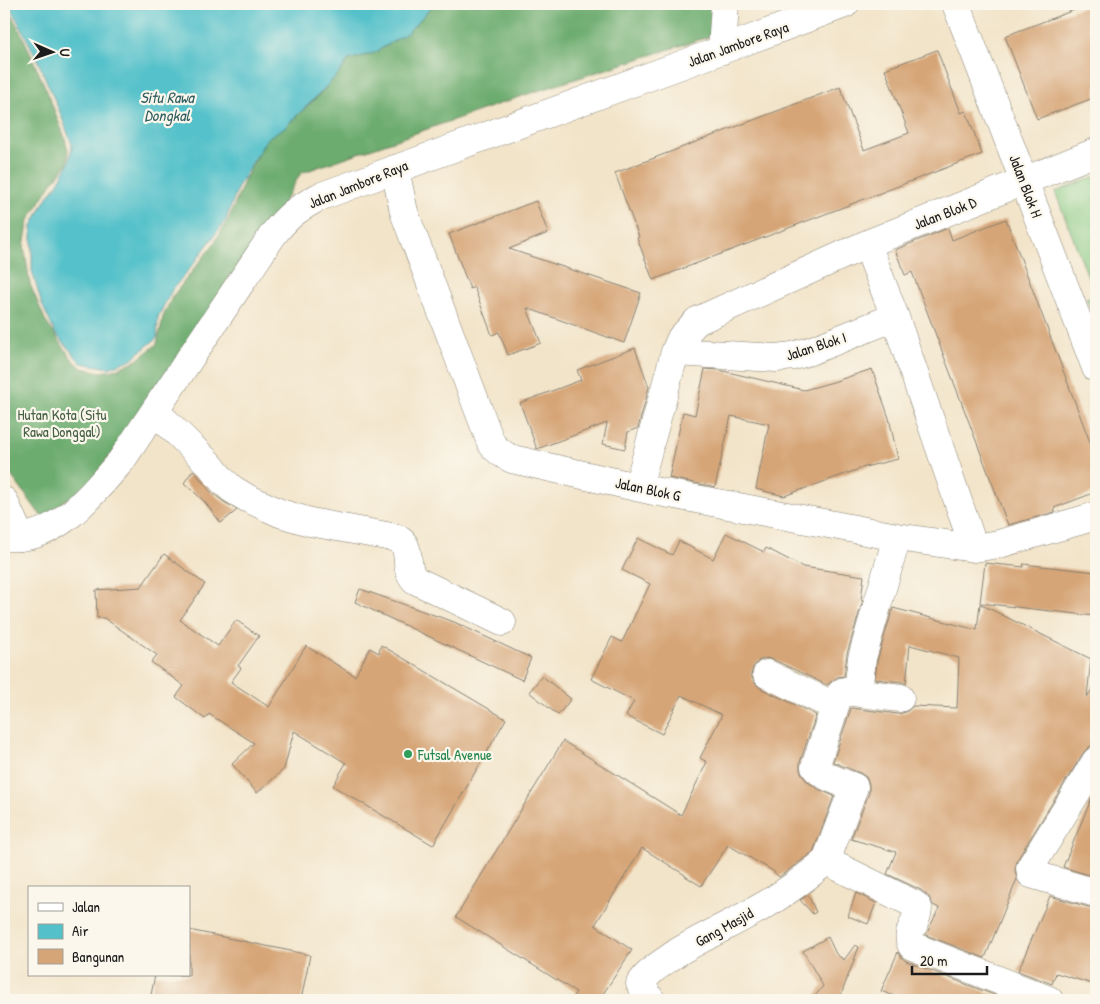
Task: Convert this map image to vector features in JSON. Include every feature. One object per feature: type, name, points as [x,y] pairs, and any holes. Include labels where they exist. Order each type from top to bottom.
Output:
[{"type":"street","points":[[722,50],[725,4]]},
{"type":"street","name":"Jalan Jambore Raya","points":[[12,537],[33,535],[52,528],[95,491],[121,461],[272,236],[282,222],[294,212],[319,197],[845,4]]},
{"type":"street","name":"Jalan Blok H","points":[[956,4],[1096,368]]},
{"type":"street","name":"Jalan Blok D","points":[[866,244],[1096,152]]},
{"type":"street","name":"Jalan Blok G","points":[[395,169],[404,212],[491,443],[496,450],[512,459],[638,487],[897,536],[974,548],[998,544],[1096,516]]},
{"type":"street","points":[[638,487],[680,338],[697,321],[866,244],[895,317],[974,548]]},
{"type":"street","name":"Jalan Blok I","points":[[675,352],[776,358],[793,356],[895,317]]},
{"type":"street","points":[[158,406],[222,480],[246,498],[280,513],[310,522],[397,538],[404,544],[408,569],[416,580],[502,622]]},
{"type":"street","points":[[4,501],[12,537]]},
{"type":"street","points":[[858,692],[862,658],[897,536]]},
{"type":"street","points":[[767,674],[834,706]]},
{"type":"street","points":[[900,698],[846,691],[842,692],[834,706],[815,767],[824,774],[854,787],[826,862],[914,904],[918,908],[918,914],[909,935],[912,946],[1049,1000]]},
{"type":"street","points":[[1096,761],[1030,868],[1031,874],[1096,893]]},
{"type":"street","name":"Gang Masjid","points":[[651,1000],[640,984],[647,974],[689,946],[770,902],[826,862]]},
{"type":"green space","name":"Hutan Kota (Situ Rawa Donggal)","points":[[4,4],[6,4],[23,37],[46,89],[68,150],[68,163],[52,183],[29,220],[24,246],[30,284],[46,322],[72,359],[82,368],[101,372],[114,370],[137,360],[157,344],[163,317],[172,297],[213,245],[229,218],[245,179],[267,138],[285,127],[316,98],[349,60],[374,53],[407,33],[429,10],[431,4],[719,4],[714,35],[525,95],[301,173],[198,347],[89,483],[42,517],[10,474],[4,456]]},
{"type":"green space","points":[[1096,176],[1096,276],[1089,279],[1055,192]]},
{"type":"green space","points":[[1096,294],[1096,324],[1086,298]]},
{"type":"water","name":"Situ Rawa Dongkal","points":[[9,4],[431,4],[429,10],[407,33],[374,53],[348,60],[339,73],[285,127],[267,138],[238,187],[226,220],[172,290],[158,317],[157,338],[130,360],[109,368],[81,363],[55,333],[41,302],[32,271],[32,226],[44,202],[69,163],[72,145],[37,59]]},
{"type":"building","points":[[1090,4],[1096,4],[1096,97],[1037,119],[1005,36]]},
{"type":"building","points":[[937,50],[961,113],[966,111],[982,154],[653,280],[615,173],[840,87],[864,150],[909,133],[885,69]]},
{"type":"building","points":[[536,201],[548,233],[509,249],[641,293],[624,343],[527,308],[541,343],[508,355],[499,332],[492,335],[474,287],[470,289],[449,234]]},
{"type":"building","points":[[1006,219],[1096,458],[1096,492],[1054,508],[1055,512],[1008,525],[912,272],[905,275],[895,250],[948,228],[952,240]]},
{"type":"building","points":[[635,348],[649,387],[638,428],[628,432],[625,449],[603,444],[607,423],[537,449],[520,403],[581,380],[577,370]]},
{"type":"building","points":[[705,369],[719,370],[804,390],[872,369],[889,418],[898,459],[865,467],[784,496],[756,489],[769,424],[731,416],[715,487],[669,478],[683,412],[695,415]]},
{"type":"building","points":[[193,470],[211,492],[237,510],[221,523],[204,501],[184,483]]},
{"type":"building","points":[[726,533],[764,552],[766,548],[803,567],[864,576],[861,599],[863,600],[847,654],[844,676],[837,677],[827,685],[766,658],[758,661],[753,667],[751,675],[754,682],[760,688],[816,715],[800,762],[800,770],[809,783],[834,796],[813,852],[779,877],[773,871],[728,845],[701,886],[642,848],[595,925],[632,950],[599,1000],[571,1000],[576,992],[456,917],[563,741],[681,815],[707,762],[700,758],[722,715],[681,695],[662,734],[626,716],[634,701],[591,679],[612,637],[622,642],[650,584],[622,570],[638,538],[672,555],[679,541],[713,559]]},
{"type":"building","points":[[164,554],[205,584],[180,620],[218,646],[236,620],[259,636],[238,666],[241,668],[231,682],[269,707],[306,646],[355,676],[370,648],[379,653],[381,645],[506,719],[433,845],[333,786],[346,763],[294,731],[284,769],[257,793],[232,764],[254,743],[209,714],[205,719],[176,697],[184,686],[151,662],[157,655],[104,618],[97,618],[96,590],[141,587]]},
{"type":"building","points":[[985,563],[1024,567],[1023,564],[1096,572],[1095,616],[980,603]]},
{"type":"building","points":[[360,589],[454,622],[531,658],[522,680],[355,602]]},
{"type":"building","points":[[980,604],[1091,659],[1087,697],[1096,683],[1096,745],[1089,747],[1083,753],[1017,860],[1015,871],[1017,879],[985,958],[926,935],[939,908],[933,905],[929,897],[921,890],[887,874],[896,852],[851,839],[869,793],[869,784],[866,777],[860,773],[833,762],[851,708],[898,714],[906,712],[913,706],[957,708],[959,658],[910,645],[906,684],[875,679],[877,661],[893,608],[977,630]]},
{"type":"building","points":[[542,676],[571,699],[558,715],[529,692]]},
{"type":"building","points":[[1096,790],[1096,877],[1063,867]]},
{"type":"building","points":[[856,893],[876,903],[868,924],[848,916]]},
{"type":"building","points":[[808,895],[816,912],[813,914],[800,900]]},
{"type":"building","points":[[1050,896],[1096,908],[1096,985],[1056,973],[1052,984],[1018,971]]},
{"type":"building","points":[[190,930],[310,955],[301,1000],[150,1000],[155,976],[190,976]]},
{"type":"building","points":[[828,937],[836,954],[844,960],[855,945],[859,947],[839,1000],[812,1000],[823,986],[803,951]]},
{"type":"building","points":[[898,952],[906,961],[1007,1000],[903,1000],[881,991]]},
{"type":"place","name":"Futsal Avenue","points":[[408,754]]}]
